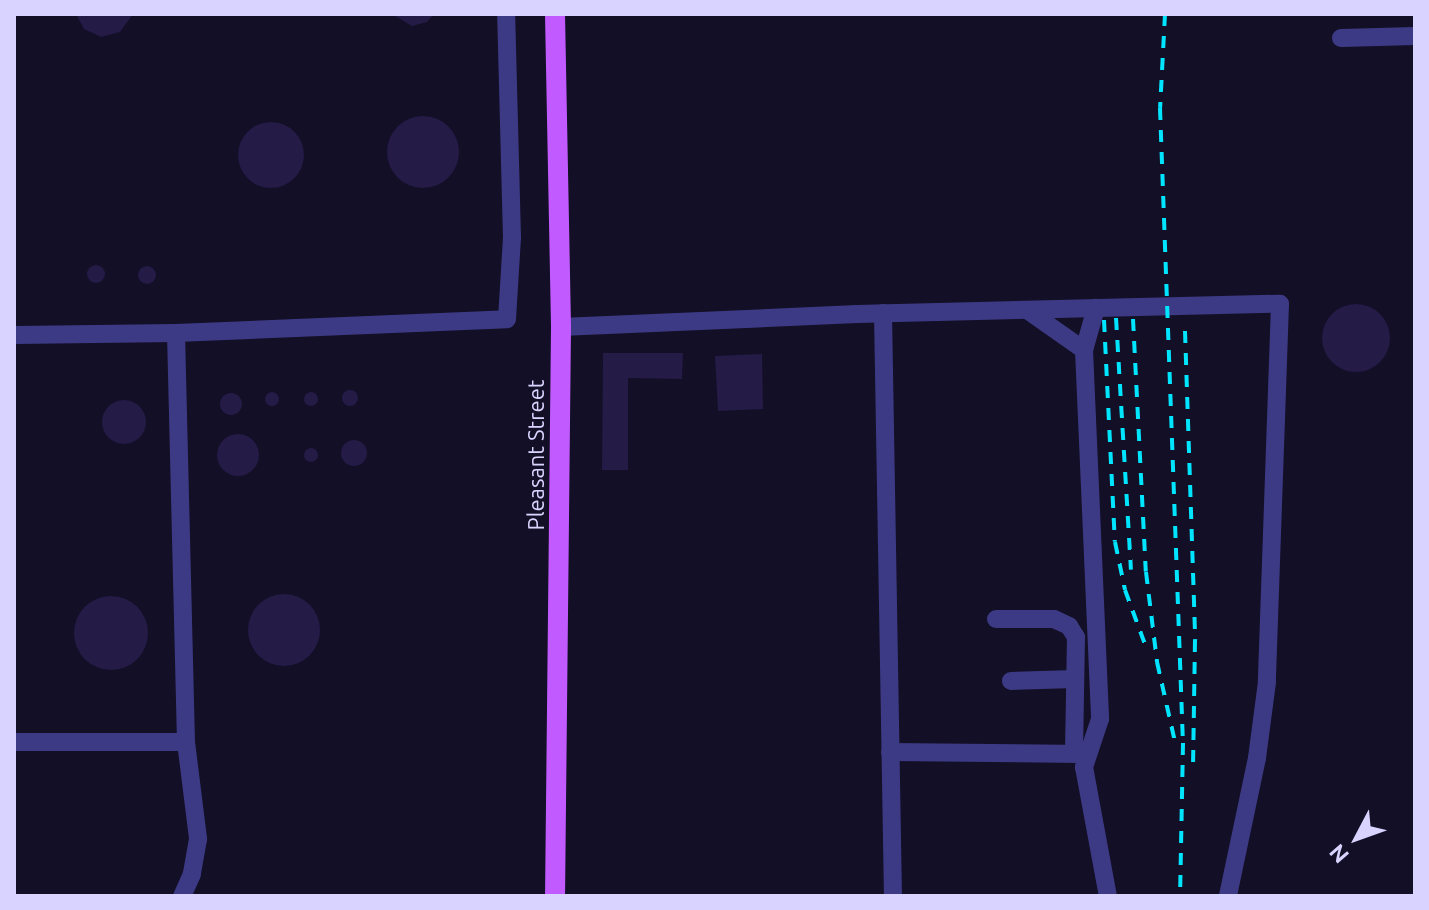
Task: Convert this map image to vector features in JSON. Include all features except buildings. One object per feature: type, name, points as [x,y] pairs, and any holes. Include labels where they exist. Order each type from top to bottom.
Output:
[{"type":"main road","name":"Pleasant Street","points":[[555,14],[561,327],[555,896]]},
{"type":"lane","points":[[14,335],[176,333],[507,319],[512,238],[506,14]]},
{"type":"lane","points":[[1341,38],[1415,36]]},
{"type":"lane","points":[[561,327],[883,313],[1280,304],[1267,682],[1257,758],[1228,896]]},
{"type":"lane","points":[[1082,754],[1100,719],[1084,350],[1096,308]]},
{"type":"lane","points":[[1027,310],[1084,350]]},
{"type":"lane","points":[[883,313],[893,896]]},
{"type":"lane","points":[[176,333],[186,742],[198,839],[192,874],[182,896]]},
{"type":"lane","points":[[996,619],[1054,619],[1069,626],[1076,637],[1075,679],[1082,754],[1108,896]]},
{"type":"lane","points":[[1011,681],[1075,679]]},
{"type":"lane","points":[[14,742],[186,742]]},
{"type":"lane","points":[[890,752],[1082,754]]},
{"type":"railway","points":[[1165,14],[1160,108],[1183,743],[1180,896]]},
{"type":"railway","points":[[1116,318],[1131,570]]},
{"type":"railway","points":[[1133,319],[1146,572],[1157,662],[1175,742]]},
{"type":"railway","points":[[1104,320],[1115,542],[1125,590],[1146,647]]},
{"type":"railway","points":[[1185,331],[1195,640],[1193,767]]}]
